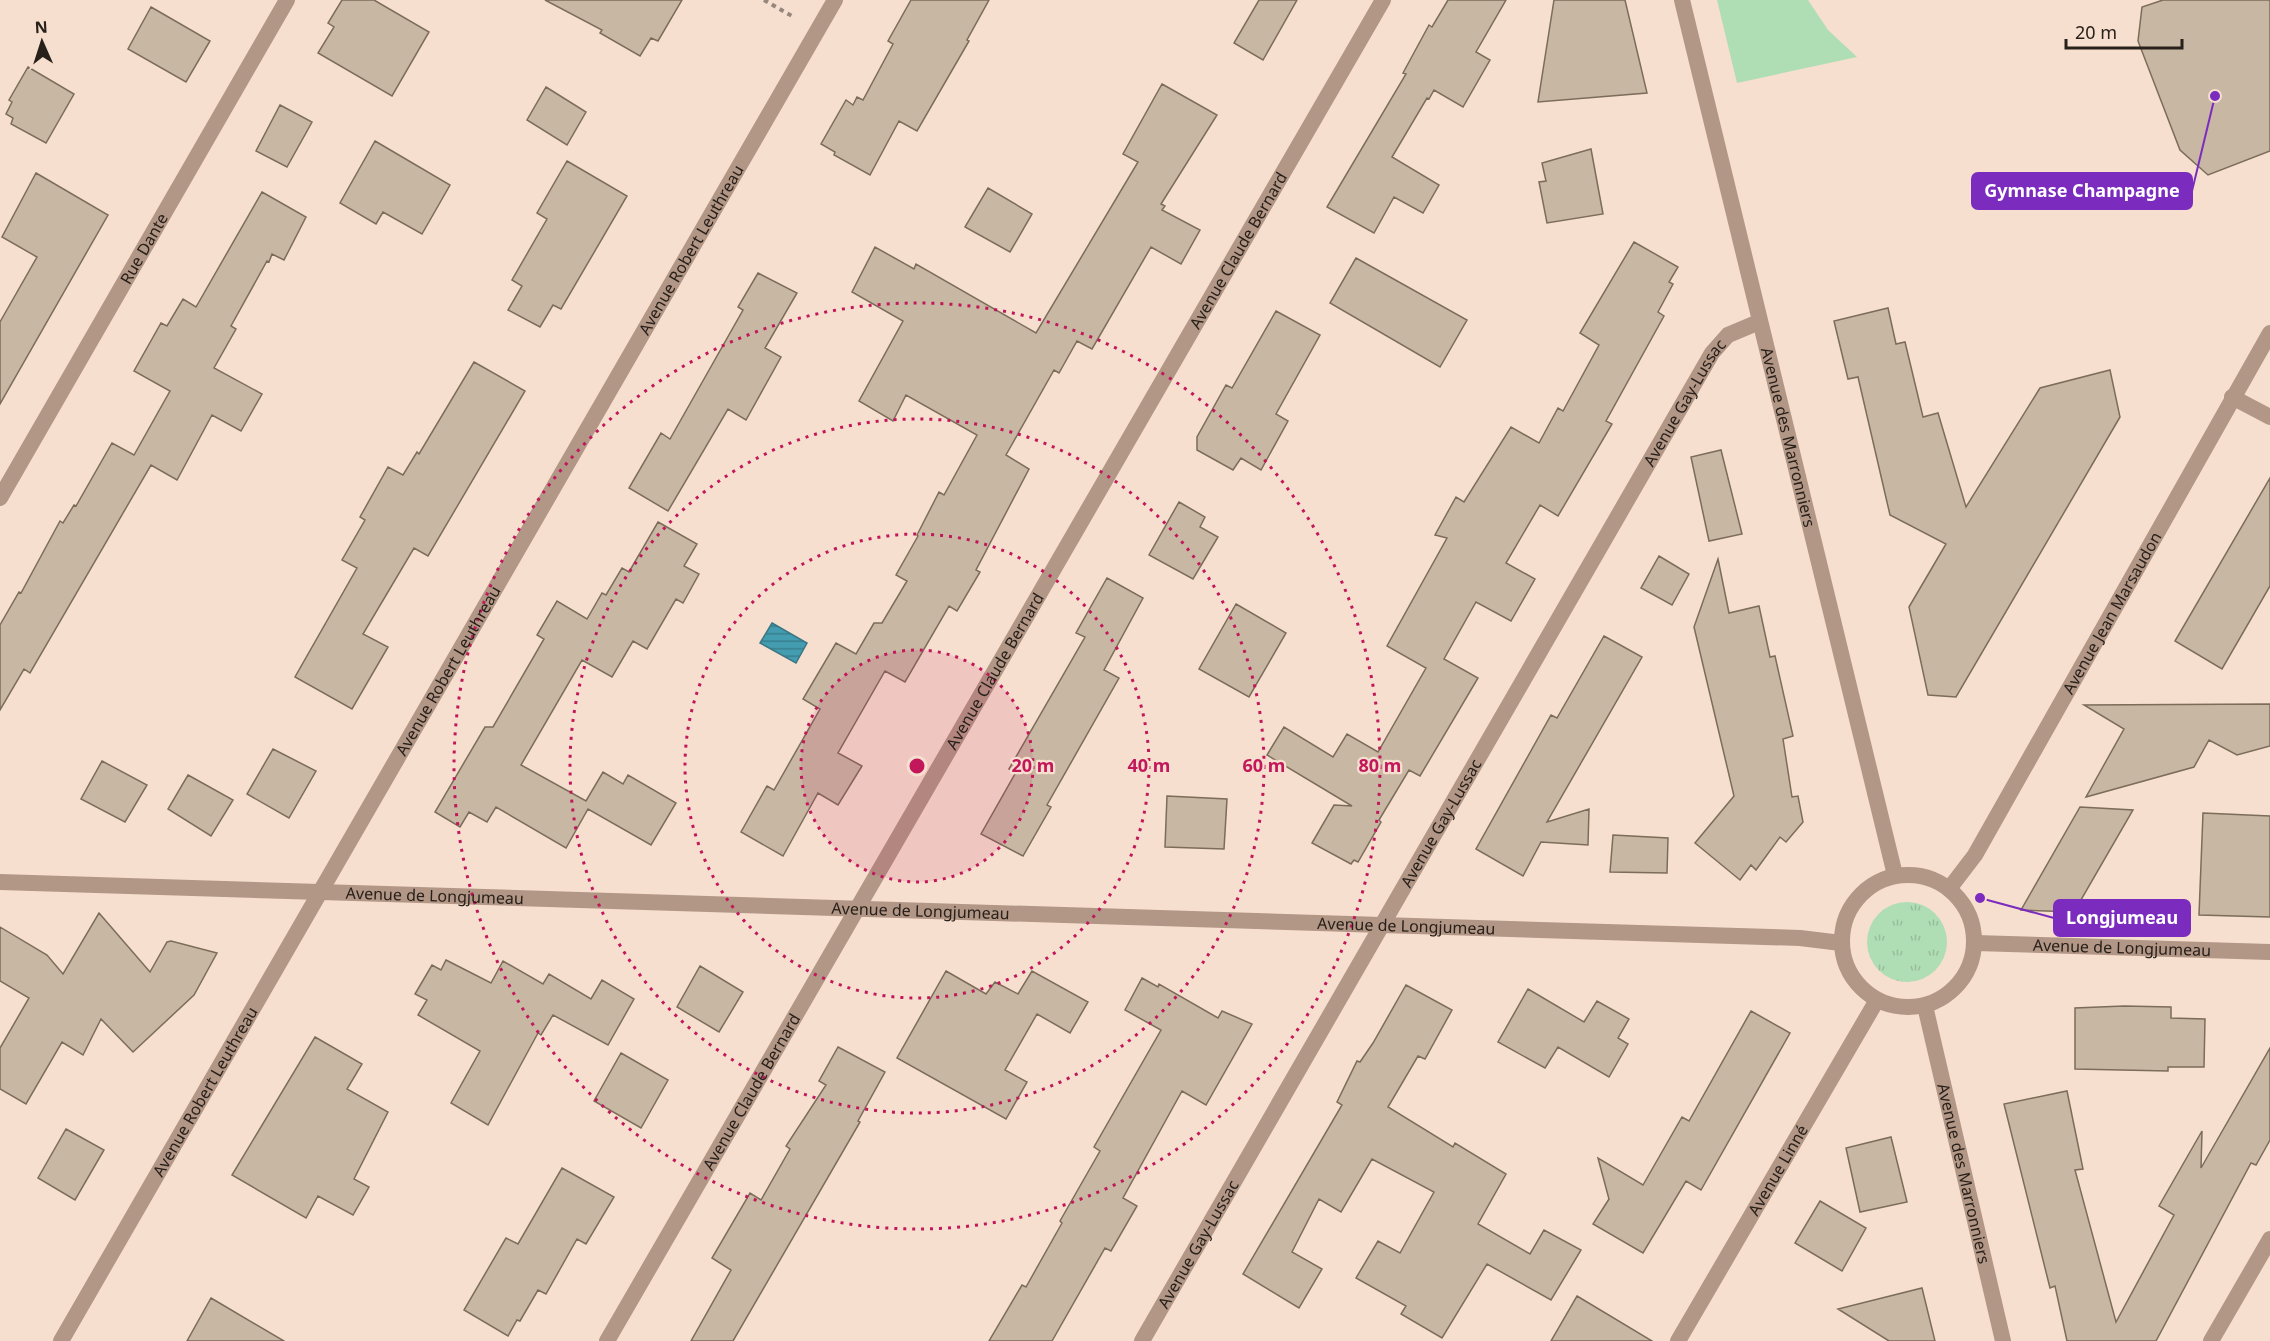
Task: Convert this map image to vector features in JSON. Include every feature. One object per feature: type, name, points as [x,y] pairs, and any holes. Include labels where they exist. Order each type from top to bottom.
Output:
[{"type":"street","name":"Rue Dante","points":[[0,498],[287,0]]},
{"type":"street","name":"Avenue Robert Leuthreau","points":[[61,1341],[835,0]]},
{"type":"street","name":"Avenue Claude Bernard","points":[[607,1341],[1383,0]]},
{"type":"street","name":"Avenue des Marronniers","points":[[1682,0],[1895,875]]},
{"type":"street","name":"Avenue Gay-Lussac","points":[[1142,1341],[1712,353],[1728,335],[1759,322]]},
{"type":"street","name":"Avenue Jean Marsaudon","points":[[1949,889],[1975,855],[2270,333]]},
{"type":"street","points":[[2232,397],[2270,417]]},
{"type":"street","points":[[1914,874],[1932,879],[1949,889],[1963,904],[1972,923],[1975,943],[1971,964],[1960,983],[1945,997],[1926,1006],[1892,1006],[1876,1000],[1862,990],[1851,976],[1843,960],[1841,943],[1844,920],[1856,899],[1873,884],[1895,875],[1914,874]]},
{"type":"street","name":"Avenue de Longjumeau","points":[[0,882],[319,894],[858,907],[1800,938],[1841,943]]},
{"type":"street","name":"Avenue de Longjumeau","points":[[1975,943],[2270,952]]},
{"type":"street","name":"Avenue Linné","points":[[1678,1341],[1876,1000]]},
{"type":"street","name":"Avenue des Marronniers","points":[[1926,1006],[2003,1341]]},
{"type":"street","points":[[2211,1341],[2270,1239]]},
{"type":"green space","points":[[1717,0],[1808,0],[1828,30],[1857,57],[1737,83]]},
{"type":"green space","points":[[1907,902],[1922,905],[1935,914],[1944,927],[1947,942],[1944,957],[1935,970],[1922,979],[1907,982],[1892,979],[1879,970],[1870,957],[1867,942],[1870,927],[1879,914],[1892,905]]},
{"type":"water","points":[[772,623],[807,643],[796,663],[760,643]]},
{"type":"building","points":[[342,0],[374,0],[429,32],[392,96],[318,53],[334,27],[328,23]]},
{"type":"building","points":[[545,0],[682,0],[658,41],[651,38],[640,56],[600,33],[602,30]]},
{"type":"building","points":[[911,0],[989,0],[967,40],[969,41],[917,131],[899,121],[870,175],[834,155],[835,152],[821,144],[846,100],[853,105],[857,97],[863,100],[893,44],[888,41]]},
{"type":"building","points":[[1259,0],[1297,0],[1263,60],[1234,43]]},
{"type":"building","points":[[1448,0],[1506,0],[1476,52],[1490,60],[1463,107],[1434,90],[1429,99],[1427,98],[1392,157],[1439,185],[1423,213],[1394,197],[1374,233],[1327,207],[1406,74],[1403,73],[1429,25],[1432,27]]},
{"type":"building","points":[[1554,0],[1625,0],[1647,93],[1538,102]]},
{"type":"building","points":[[2163,0],[2270,0],[2270,151],[2208,175],[2180,150],[2138,41],[2142,7]]},
{"type":"building","points":[[151,7],[210,41],[186,82],[128,49]]},
{"type":"building","points":[[28,67],[74,94],[46,143],[11,124],[13,118],[6,114],[12,102],[9,100]]},
{"type":"building","points":[[1162,84],[1217,115],[1161,204],[1165,206],[1162,210],[1200,230],[1181,264],[1151,247],[1092,349],[1077,341],[1059,373],[1054,370],[1006,455],[1029,469],[976,570],[980,572],[957,611],[949,606],[905,682],[885,671],[838,753],[862,766],[838,805],[818,793],[783,856],[741,832],[767,786],[774,790],[820,709],[803,699],[836,643],[856,654],[874,623],[882,623],[907,581],[896,575],[939,492],[944,495],[977,435],[906,395],[893,421],[859,401],[903,321],[852,292],[875,247],[914,269],[916,264],[1036,333],[1138,162],[1123,154]]},
{"type":"building","points":[[546,87],[586,112],[567,145],[527,120]]},
{"type":"building","points":[[280,105],[312,122],[287,167],[256,151]]},
{"type":"building","points":[[375,141],[450,185],[422,234],[383,212],[376,224],[340,203]]},
{"type":"building","points":[[1591,149],[1603,214],[1547,223],[1539,182],[1546,181],[1542,163]]},
{"type":"building","points":[[567,161],[627,196],[561,309],[553,305],[540,327],[508,310],[522,286],[512,280],[547,219],[537,213]]},
{"type":"building","points":[[36,173],[108,215],[0,404],[0,322],[37,257],[2,237]]},
{"type":"building","points":[[988,188],[1032,214],[1010,252],[965,227]]},
{"type":"building","points":[[262,192],[306,217],[284,260],[272,254],[269,262],[267,261],[231,326],[236,329],[214,368],[262,394],[241,431],[212,415],[177,480],[151,465],[30,673],[24,669],[0,710],[0,625],[19,592],[21,593],[60,521],[63,523],[74,505],[76,506],[112,443],[134,455],[170,391],[134,371],[161,323],[167,326],[183,299],[196,307]]},
{"type":"building","points":[[1634,242],[1678,267],[1669,282],[1673,284],[1658,312],[1664,316],[1606,421],[1612,424],[1558,516],[1540,505],[1506,563],[1535,579],[1511,621],[1476,602],[1444,659],[1478,678],[1420,776],[1409,770],[1379,820],[1381,822],[1358,862],[1354,860],[1351,864],[1312,843],[1334,805],[1352,806],[1267,755],[1284,727],[1333,757],[1347,734],[1378,752],[1426,668],[1387,646],[1447,538],[1435,535],[1456,497],[1464,502],[1511,427],[1539,443],[1558,408],[1563,411],[1599,345],[1580,333]]},
{"type":"building","points":[[1356,258],[1467,320],[1440,367],[1330,303]]},
{"type":"building","points":[[758,273],[797,293],[765,348],[781,357],[746,420],[728,409],[668,511],[629,488],[661,433],[670,439],[743,310],[738,307]]},
{"type":"building","points":[[1888,308],[1896,344],[1905,342],[1923,417],[1938,413],[1966,507],[2040,388],[2110,370],[2120,417],[1956,697],[1928,695],[1909,607],[1946,544],[1890,515],[1858,377],[1848,379],[1834,321]]},
{"type":"building","points":[[1276,311],[1320,335],[1276,414],[1288,421],[1261,470],[1241,458],[1233,470],[1197,450],[1197,437],[1226,385],[1232,388]]},
{"type":"building","points":[[474,362],[525,391],[428,556],[414,548],[363,634],[388,647],[352,709],[295,677],[357,568],[342,560],[365,520],[360,517],[388,467],[403,475],[417,452],[419,454]]},
{"type":"building","points":[[1721,450],[1742,534],[1709,541],[1691,457]]},
{"type":"building","points":[[2270,478],[2270,586],[2222,669],[2175,641]]},
{"type":"building","points":[[1179,502],[1205,517],[1200,527],[1218,537],[1193,579],[1149,555]]},
{"type":"building","points":[[658,522],[697,544],[684,566],[699,574],[683,603],[676,599],[647,649],[633,641],[612,677],[582,660],[521,765],[586,801],[603,772],[623,784],[628,775],[676,803],[651,845],[588,809],[566,848],[496,807],[487,822],[469,812],[460,827],[435,812],[485,727],[493,727],[544,639],[537,635],[557,601],[587,619],[602,593],[606,595],[622,568],[629,572]]},
{"type":"building","points":[[1659,556],[1689,574],[1672,605],[1641,588]]},
{"type":"building","points":[[1718,559],[1729,613],[1759,606],[1770,657],[1775,656],[1793,736],[1783,739],[1792,797],[1798,796],[1803,822],[1786,842],[1780,837],[1756,870],[1751,865],[1740,880],[1695,843],[1734,796],[1694,627]]},
{"type":"building","points":[[1107,578],[1143,598],[1104,670],[1119,678],[1047,805],[1051,807],[1023,856],[981,834],[1016,772],[1009,769],[1085,637],[1076,633]]},
{"type":"building","points":[[1236,604],[1286,633],[1249,697],[1199,669]]},
{"type":"building","points":[[1604,636],[1642,657],[1547,822],[1589,809],[1588,845],[1541,842],[1523,876],[1476,849],[1551,715],[1557,718]]},
{"type":"building","points":[[2270,704],[2270,746],[2237,755],[2209,740],[2194,767],[2086,797],[2124,729],[2084,705]]},
{"type":"building","points":[[273,749],[316,771],[289,818],[247,794]]},
{"type":"building","points":[[102,761],[147,785],[125,822],[81,799]]},
{"type":"building","points":[[188,775],[233,800],[211,836],[168,809]]},
{"type":"building","points":[[1167,796],[1227,799],[1224,849],[1165,847]]},
{"type":"building","points":[[2080,807],[2133,810],[2074,912],[2021,910]]},
{"type":"building","points":[[2203,813],[2270,816],[2270,917],[2199,915]]},
{"type":"building","points":[[1613,835],[1668,838],[1667,873],[1610,872]]},
{"type":"building","points":[[99,913],[150,972],[167,942],[171,941],[217,953],[194,995],[133,1052],[101,1019],[83,1055],[62,1042],[26,1104],[0,1089],[0,1048],[29,998],[0,981],[0,927],[47,955],[63,974]]},
{"type":"building","points":[[446,960],[491,983],[503,961],[543,984],[549,974],[591,999],[602,980],[634,999],[608,1045],[553,1015],[541,1035],[538,1033],[488,1125],[451,1103],[480,1051],[418,1015],[427,1000],[415,994],[432,965],[441,970]]},
{"type":"building","points":[[700,966],[743,992],[719,1032],[677,1007]]},
{"type":"building","points":[[946,971],[986,994],[995,982],[1018,994],[1032,971],[1088,1002],[1070,1033],[1037,1014],[1005,1070],[1027,1082],[1006,1119],[897,1058]]},
{"type":"building","points":[[1142,978],[1158,987],[1159,984],[1218,1018],[1222,1011],[1252,1024],[1206,1105],[1182,1091],[1123,1198],[1137,1206],[1111,1251],[1105,1248],[1052,1341],[989,1341],[1022,1285],[1026,1287],[1062,1223],[1060,1221],[1100,1151],[1094,1147],[1161,1030],[1125,1010]]},
{"type":"building","points":[[1406,985],[1452,1010],[1425,1059],[1418,1056],[1388,1107],[1453,1147],[1455,1143],[1506,1174],[1478,1224],[1530,1254],[1544,1230],[1581,1250],[1551,1300],[1487,1264],[1442,1338],[1401,1314],[1406,1306],[1356,1278],[1378,1241],[1400,1253],[1434,1192],[1372,1159],[1341,1212],[1319,1199],[1292,1252],[1322,1269],[1299,1308],[1243,1274],[1342,1105],[1337,1102],[1357,1061],[1360,1062],[1373,1043]]},
{"type":"building","points":[[1528,989],[1584,1022],[1597,1001],[1629,1019],[1618,1038],[1628,1044],[1609,1077],[1558,1047],[1545,1068],[1498,1042]]},
{"type":"building","points":[[2171,1007],[2171,1018],[2205,1019],[2204,1067],[2168,1067],[2168,1071],[2075,1069],[2075,1008]]},
{"type":"building","points":[[1751,1011],[1790,1033],[1701,1190],[1686,1181],[1643,1253],[1593,1224],[1609,1199],[1598,1158],[1643,1185],[1682,1117],[1689,1121]]},
{"type":"building","points":[[315,1037],[362,1064],[347,1089],[388,1112],[354,1179],[369,1187],[353,1215],[318,1196],[306,1218],[232,1175]]},
{"type":"building","points":[[838,1047],[885,1072],[858,1121],[860,1122],[733,1341],[691,1341],[731,1270],[712,1258],[750,1193],[761,1200],[790,1149],[786,1146],[826,1085],[819,1081]]},
{"type":"building","points":[[2270,1048],[2270,1140],[2256,1165],[2251,1163],[2156,1341],[2067,1341],[2055,1286],[2050,1288],[2004,1104],[2067,1091],[2083,1169],[2075,1170],[2116,1322],[2174,1215],[2159,1206],[2202,1131],[2201,1168]]},
{"type":"building","points":[[621,1053],[668,1080],[641,1128],[594,1101]]},
{"type":"building","points":[[66,1129],[104,1150],[75,1200],[38,1178]]},
{"type":"building","points":[[1891,1137],[1907,1202],[1860,1212],[1846,1148]]},
{"type":"building","points":[[562,1168],[614,1197],[586,1244],[577,1239],[546,1294],[538,1290],[520,1321],[517,1320],[508,1336],[464,1310],[506,1238],[518,1244]]},
{"type":"building","points":[[1820,1201],[1866,1228],[1842,1271],[1795,1243]]},
{"type":"building","points":[[1922,1288],[1935,1341],[1889,1341],[1838,1309]]},
{"type":"building","points":[[1577,1296],[1652,1341],[1551,1341]]},
{"type":"building","points":[[211,1298],[284,1341],[187,1341]]},
{"type":"place","name":"Gymnase Champagne","points":[[2215,96]]},
{"type":"place","name":"Longjumeau","points":[[1980,898]]}]
